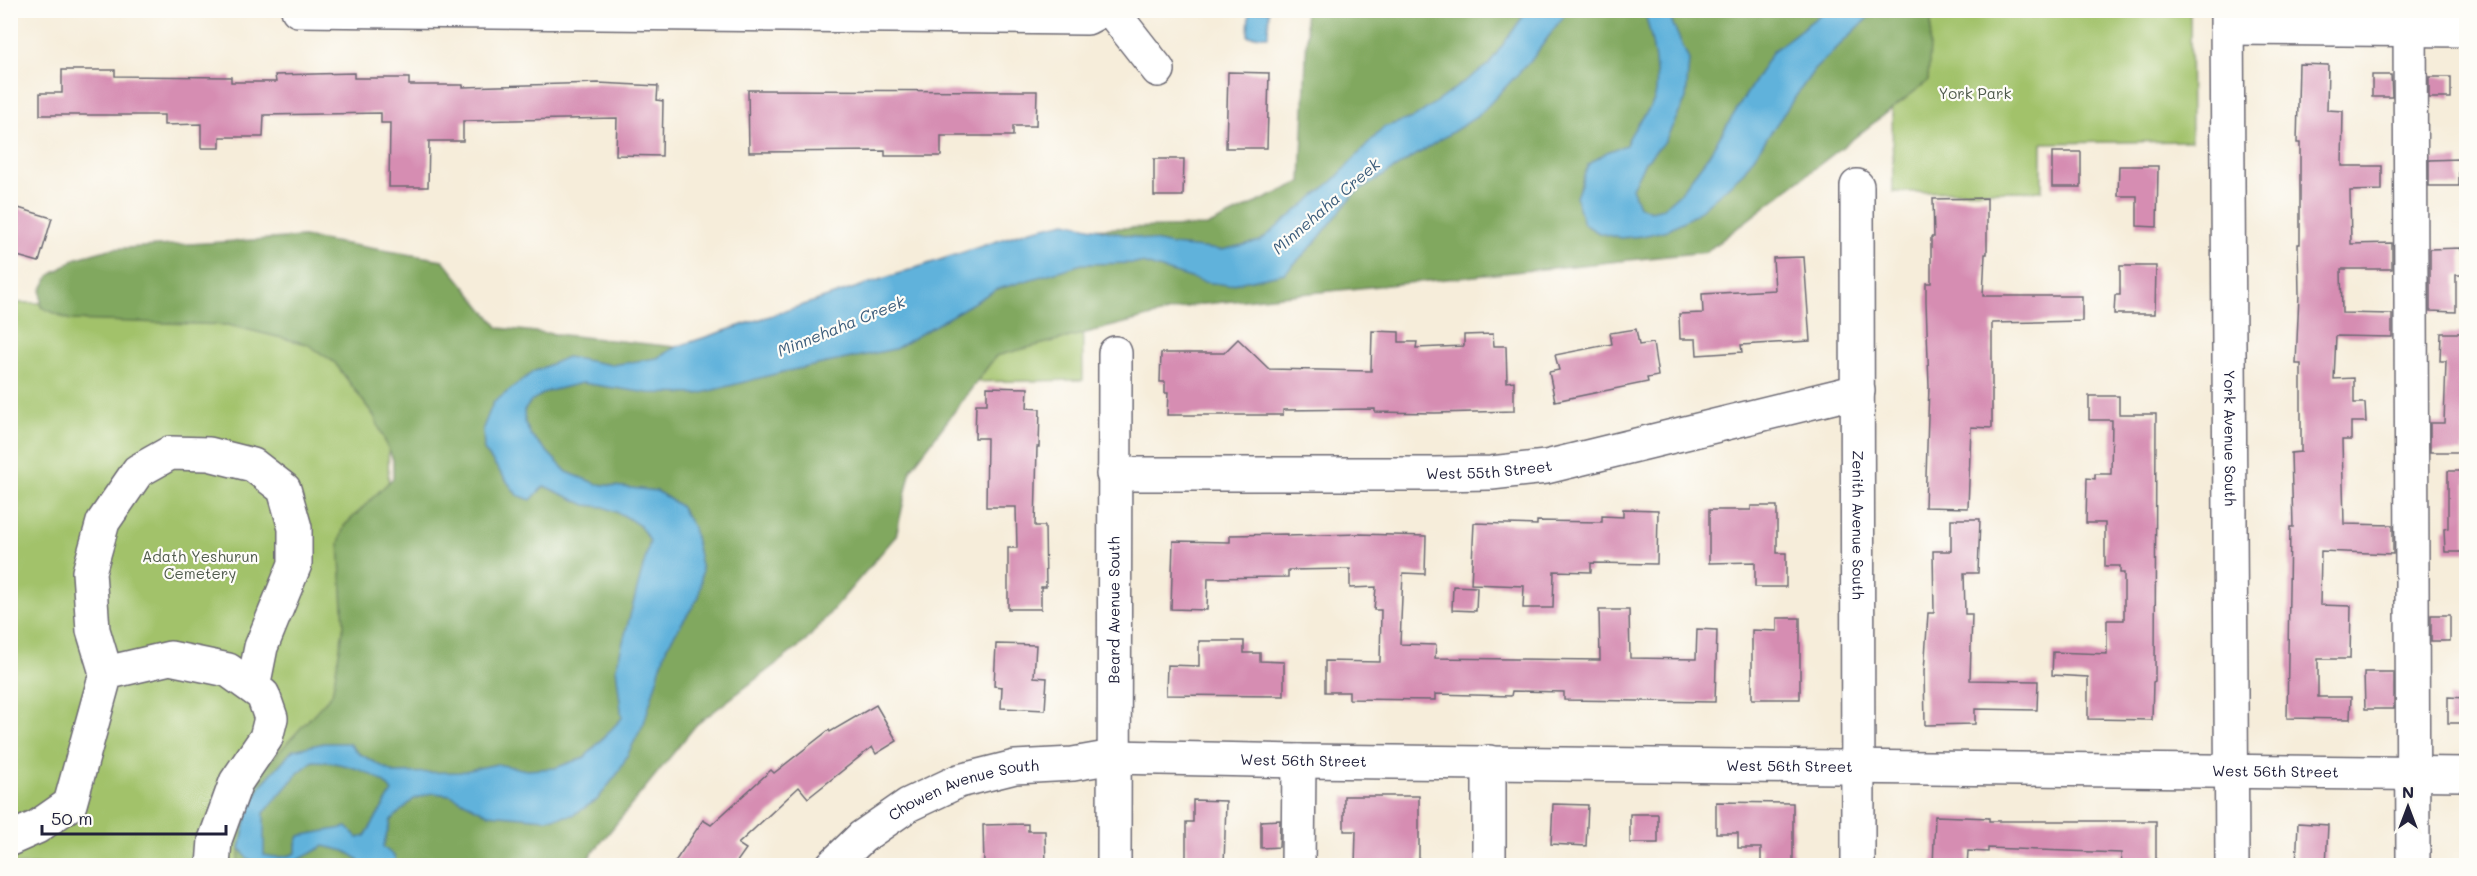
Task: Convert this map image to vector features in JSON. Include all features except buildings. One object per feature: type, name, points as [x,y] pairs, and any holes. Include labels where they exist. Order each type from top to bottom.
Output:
[{"type":"street","points":[[298,10],[1086,18],[1102,10]]},
{"type":"street","points":[[1111,10],[1158,70]]},
{"type":"street","points":[[2227,19],[2410,21],[2466,30]]},
{"type":"street","name":"York Avenue South","points":[[2227,19],[2232,866]]},
{"type":"street","points":[[2410,21],[2413,866]]},
{"type":"street","name":"Zenith Avenue South","points":[[1857,186],[1858,866]]},
{"type":"street","name":"Beard Avenue South","points":[[1113,866],[1115,353]]},
{"type":"street","name":"West 55th Street","points":[[1113,474],[1433,474],[1491,473],[1546,467],[1858,391]]},
{"type":"street","points":[[14,835],[37,828],[70,804],[84,761],[106,673],[93,630],[89,572],[104,522],[138,471],[170,453],[209,454],[253,465],[284,489],[295,528],[295,564],[261,647],[253,687]]},
{"type":"street","points":[[106,673],[170,658],[228,670],[263,695],[271,718],[266,738],[236,782],[215,840],[213,866]]},
{"type":"street","name":"West 56th Street","points":[[1113,757],[2466,774]]},
{"type":"street","name":"Chowen Avenue South","points":[[832,866],[861,837],[908,804],[959,781],[1015,767],[1073,764],[1113,757]]},
{"type":"street","points":[[1298,866],[1299,761]]},
{"type":"street","points":[[1489,762],[1489,866]]},
{"type":"green space","points":[[1932,10],[1928,81],[1706,252],[1195,305],[996,356],[911,469],[896,536],[806,641],[696,725],[585,865],[237,865],[253,780],[332,694],[344,624],[339,543],[344,526],[393,478],[393,460],[374,416],[335,363],[307,344],[228,325],[70,320],[41,307],[41,291],[49,276],[77,258],[110,249],[303,237],[443,260],[499,328],[676,347],[1031,230],[1207,226],[1301,182],[1307,32],[1304,11]]},
{"type":"green space","name":"York Park","points":[[1891,11],[2190,11],[2191,141],[2042,143],[2042,191],[1893,192]]},
{"type":"green space","points":[[1082,264],[1083,380],[782,385]]},
{"type":"green space","name":"Adath Yeshurun Cemetery","points":[[373,301],[388,376],[390,756],[378,865],[11,865],[10,303]]},
{"type":"water","points":[[1249,11],[1269,11],[1268,36],[1248,36]]},
{"type":"water","name":"Minnehaha Creek","points":[[1527,11],[1567,11],[1533,58],[1478,116],[1354,194],[1314,244],[1285,273],[1228,285],[1204,282],[1142,263],[1082,264],[995,290],[895,349],[783,372],[698,394],[648,393],[582,383],[546,392],[531,401],[524,411],[525,423],[531,435],[567,472],[597,484],[657,491],[680,506],[693,527],[702,571],[699,597],[667,646],[644,723],[618,773],[597,800],[573,815],[546,819],[488,814],[450,795],[432,793],[414,799],[391,820],[383,847],[394,856],[398,865],[360,865],[358,859],[345,851],[324,846],[291,864],[258,865],[247,858],[240,848],[247,815],[261,785],[293,750],[324,743],[349,743],[358,753],[394,773],[460,772],[497,764],[527,770],[555,768],[585,757],[622,718],[616,668],[650,541],[640,526],[623,515],[604,507],[586,505],[544,486],[531,500],[517,495],[484,450],[483,428],[493,403],[533,372],[567,357],[612,365],[657,358],[676,347],[1031,230],[1066,222],[1172,245],[1222,250],[1260,241],[1334,180],[1384,127],[1415,117],[1489,64]],"holes":[[[313,761],[322,761],[368,773],[378,778],[392,792],[365,836],[358,838],[347,827],[299,836],[296,853],[280,857],[264,855],[264,813],[298,773]]]},
{"type":"water","points":[[1644,11],[1667,11],[1689,60],[1686,99],[1665,141],[1645,162],[1632,188],[1639,206],[1651,211],[1663,208],[1680,193],[1706,159],[1773,51],[1825,11],[1875,11],[1814,70],[1742,174],[1695,215],[1667,230],[1643,236],[1620,238],[1599,233],[1584,224],[1576,197],[1588,165],[1607,152],[1626,145],[1632,132],[1653,103],[1656,66]]}]
